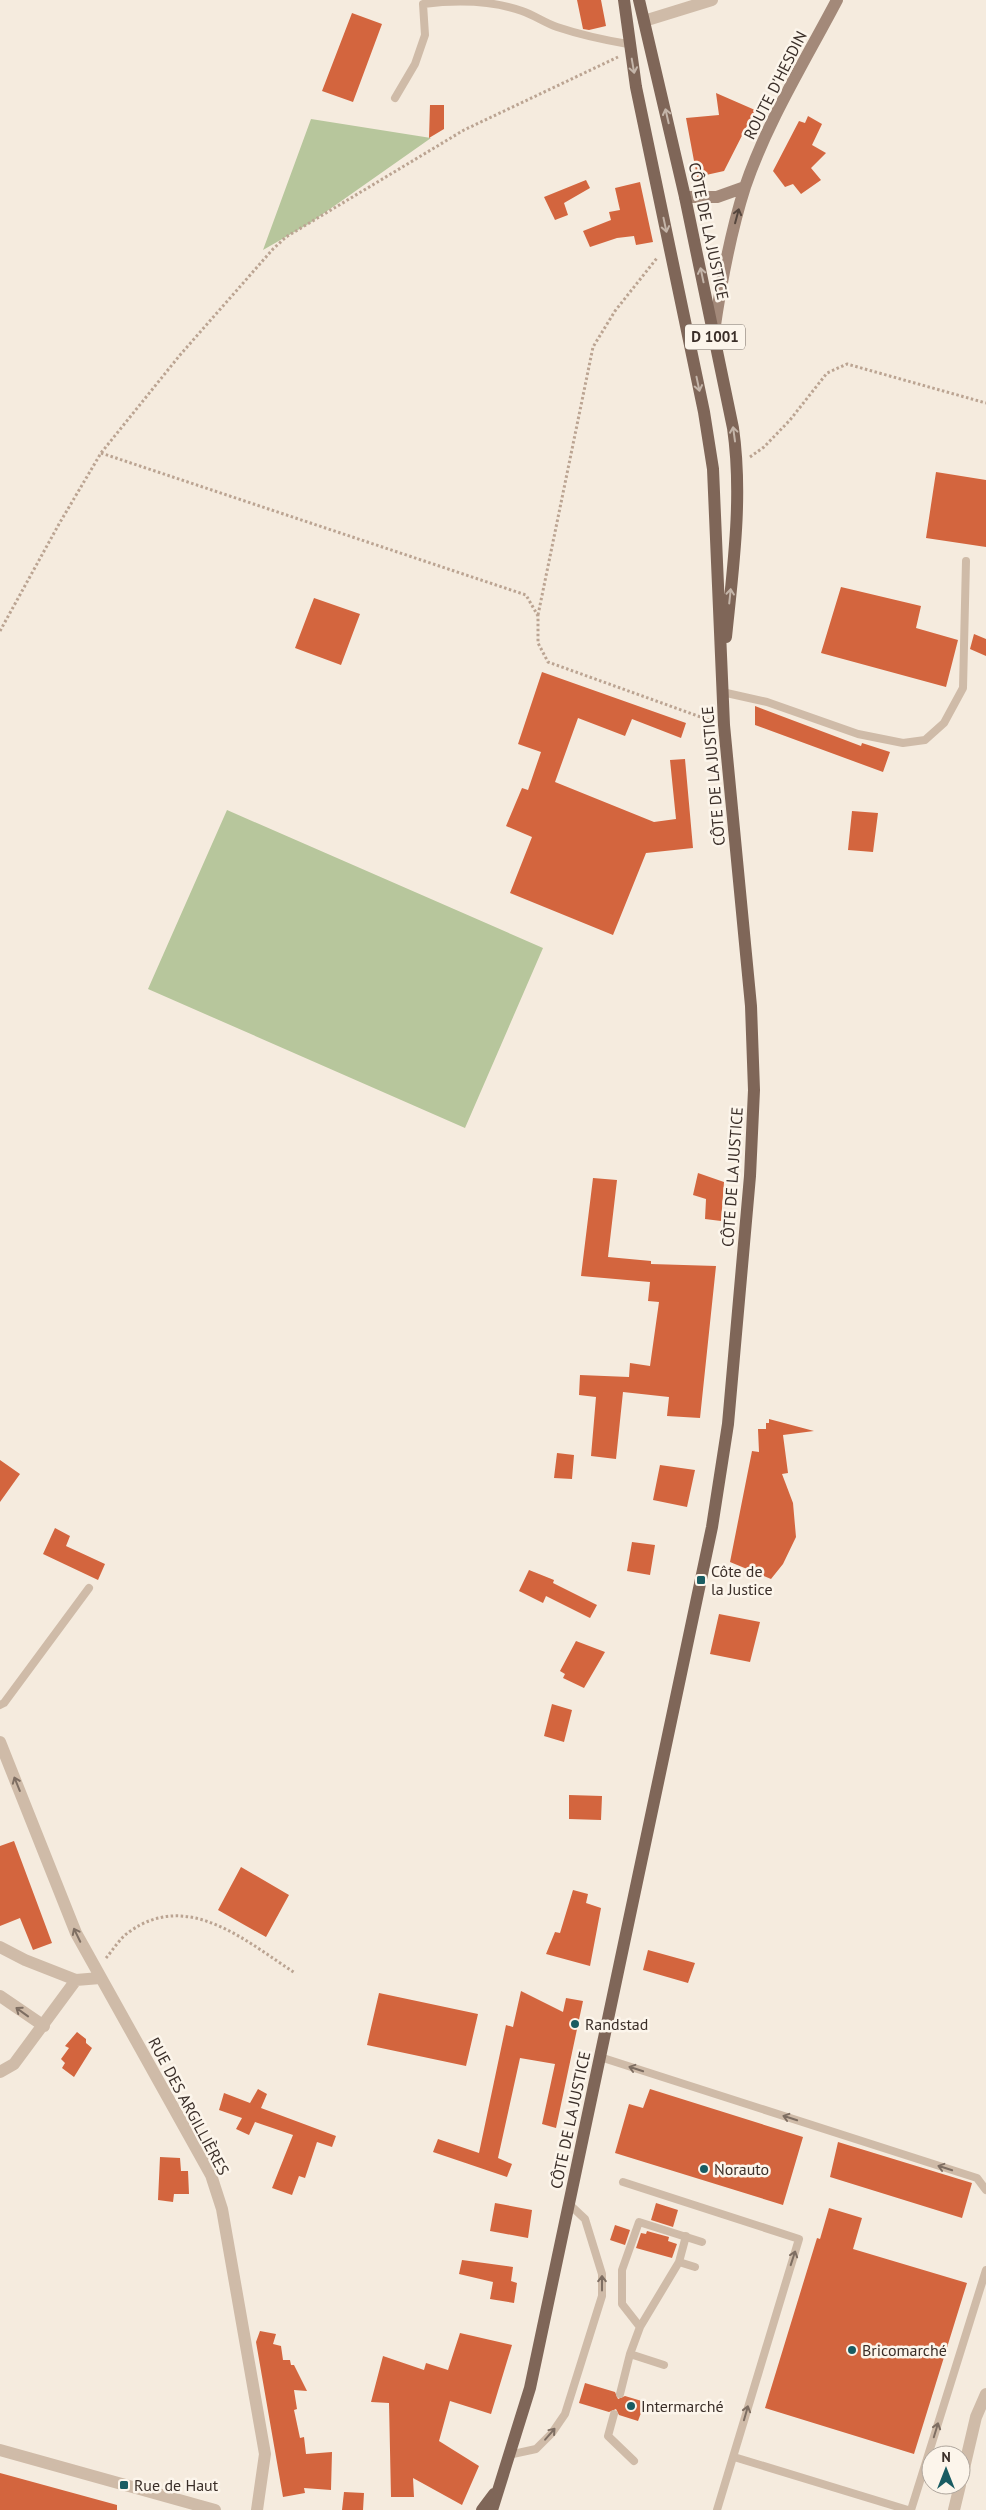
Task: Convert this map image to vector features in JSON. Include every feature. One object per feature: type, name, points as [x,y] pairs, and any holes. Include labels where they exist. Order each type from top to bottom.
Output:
[{"type":"main road","name":"CÔTE DE LA JUSTICE","points":[[492,2510],[496,2492],[530,2388],[712,1527],[728,1424],[750,1176],[754,1090],[751,1006],[724,726],[713,469],[704,412],[629,48],[624,0]]},
{"type":"main road","name":"CÔTE DE LA JUSTICE","points":[[639,0],[685,197],[733,428],[737,466],[732,579],[722,686]]},
{"type":"main road","name":"ROUTE D'HESDIN","points":[[714,332],[725,262],[745,187],[766,137],[837,0]]},
{"type":"main road","points":[[685,197],[717,197],[745,187]]},
{"type":"main road","name":"CÔTE DE LA JUSTICE","points":[[482,2510],[496,2492]]},
{"type":"street","points":[[644,21],[712,0]]},
{"type":"street","name":"RUE DES ARGILLIÈRES","points":[[0,1742],[76,1933],[211,2175],[222,2209],[265,2454],[258,2510]]},
{"type":"street","points":[[0,1947],[24,1960],[76,1980],[98,1974]]},
{"type":"street","points":[[0,2072],[14,2064],[44,2026],[76,1980]]},
{"type":"street","points":[[0,1996],[44,2026]]},
{"type":"street","points":[[969,2445],[976,2417],[986,2394]]},
{"type":"street","points":[[0,2450],[215,2510]]},
{"type":"street","points":[[954,2510],[958,2495]]},
{"type":"lane","points":[[395,98],[415,64],[425,35],[422,2],[487,2],[522,11],[555,26],[629,48]]},
{"type":"lane","points":[[722,686],[858,734],[903,743],[925,740],[944,723],[963,688],[966,561]]},
{"type":"lane","points":[[0,1705],[4,1703],[89,1588]]},
{"type":"lane","points":[[600,2057],[977,2178],[986,2190]]},
{"type":"lane","points":[[623,2182],[800,2239],[717,2510]]},
{"type":"lane","points":[[508,2456],[536,2449],[552,2433],[565,2414],[602,2296],[602,2274],[585,2220],[569,2204]]},
{"type":"lane","points":[[640,2327],[622,2304],[622,2270],[639,2222],[702,2242]]},
{"type":"lane","points":[[620,2394],[630,2354],[640,2327],[679,2262],[686,2236]]},
{"type":"lane","points":[[679,2262],[695,2267]]},
{"type":"lane","points":[[734,2458],[910,2510],[986,2270]]},
{"type":"lane","points":[[630,2354],[664,2365]]},
{"type":"lane","points":[[614,2414],[608,2436],[634,2461]]},
{"type":"path","points":[[0,631],[58,524],[101,453],[258,264],[286,237],[464,130],[629,48]]},
{"type":"path","points":[[669,244],[625,296],[593,348],[538,616],[538,644],[548,662],[724,726]]},
{"type":"path","points":[[737,466],[764,447],[790,420],[827,374],[847,364],[986,403]]},
{"type":"path","points":[[101,453],[526,595],[538,616]]},
{"type":"path","points":[[98,1974],[129,1932],[151,1920],[177,1915],[191,1916],[223,1926],[296,1973]]},
{"type":"green space","points":[[311,119],[431,138],[310,223],[263,250]]},
{"type":"green space","points":[[227,810],[543,948],[465,1128],[148,989]]},
{"type":"building","points":[[577,0],[601,0],[606,26],[589,30],[583,29]]},
{"type":"building","points":[[352,13],[382,24],[353,102],[322,91]]},
{"type":"building","points":[[716,93],[755,110],[724,171],[697,177],[686,118],[719,115]]},
{"type":"building","points":[[430,105],[444,105],[444,129],[429,138]]},
{"type":"building","points":[[808,116],[822,124],[812,145],[826,153],[811,168],[821,180],[801,194],[793,184],[785,187],[773,171],[799,121],[805,123]]},
{"type":"building","points":[[586,180],[590,188],[564,203],[568,215],[555,220],[544,197]]},
{"type":"building","points":[[640,182],[653,242],[636,245],[634,236],[617,238],[590,247],[583,231],[611,220],[609,212],[620,210],[615,188]]},
{"type":"building","points":[[936,472],[986,480],[986,547],[926,538]]},
{"type":"building","points":[[841,587],[921,606],[916,628],[958,640],[946,687],[821,653]]},
{"type":"building","points":[[314,598],[360,614],[341,665],[295,648]]},
{"type":"building","points":[[974,634],[986,639],[986,656],[970,649]]},
{"type":"building","points":[[542,672],[686,723],[681,738],[632,719],[625,736],[578,718],[555,782],[654,822],[676,819],[670,760],[685,759],[693,848],[646,853],[613,935],[510,893],[532,837],[506,826],[522,788],[528,790],[541,752],[518,744]]},
{"type":"building","points":[[755,706],[861,746],[862,743],[890,752],[883,772],[755,725]]},
{"type":"building","points":[[852,811],[878,813],[873,852],[848,850]]},
{"type":"building","points":[[698,1173],[724,1182],[721,1221],[705,1219],[706,1199],[693,1195]]},
{"type":"building","points":[[593,1178],[617,1180],[608,1257],[651,1261],[651,1264],[716,1266],[700,1418],[667,1416],[669,1397],[623,1392],[616,1459],[591,1456],[596,1397],[579,1395],[580,1375],[629,1377],[630,1363],[650,1366],[659,1302],[648,1301],[650,1282],[581,1276]]},
{"type":"building","points":[[769,1419],[814,1431],[783,1435],[788,1473],[782,1474],[793,1503],[796,1537],[783,1564],[771,1579],[730,1562],[752,1451],[759,1452],[758,1429],[766,1429],[766,1423],[769,1423]]},
{"type":"building","points":[[557,1453],[574,1455],[572,1479],[554,1478]]},
{"type":"building","points":[[0,1460],[20,1474],[0,1502]]},
{"type":"building","points":[[660,1465],[695,1470],[687,1507],[653,1500]]},
{"type":"building","points":[[55,1528],[70,1536],[66,1546],[105,1564],[98,1580],[43,1554]]},
{"type":"building","points":[[632,1542],[655,1545],[650,1575],[627,1571]]},
{"type":"building","points":[[529,1570],[554,1580],[553,1583],[597,1605],[590,1618],[546,1596],[543,1603],[519,1591]]},
{"type":"building","points":[[719,1614],[760,1622],[750,1662],[710,1654]]},
{"type":"building","points":[[576,1641],[605,1652],[584,1688],[563,1678],[565,1674],[560,1671]]},
{"type":"building","points":[[552,1704],[572,1710],[564,1742],[544,1736]]},
{"type":"building","points":[[569,1795],[602,1796],[601,1820],[569,1819]]},
{"type":"building","points":[[14,1841],[52,1943],[33,1950],[20,1918],[0,1926],[0,1846]]},
{"type":"building","points":[[241,1867],[289,1895],[266,1937],[218,1910]]},
{"type":"building","points":[[573,1890],[588,1894],[586,1903],[601,1908],[590,1966],[546,1954],[555,1932],[560,1933]]},
{"type":"building","points":[[648,1950],[695,1963],[688,1983],[643,1970]]},
{"type":"building","points":[[521,1991],[563,2012],[566,1998],[583,2001],[556,2128],[542,2124],[555,2064],[520,2058],[498,2158],[512,2164],[507,2177],[433,2152],[438,2139],[479,2153],[506,2025],[513,2027]]},
{"type":"building","points":[[379,1993],[478,2014],[466,2066],[367,2045]]},
{"type":"building","points":[[77,2032],[86,2039],[86,2043],[92,2048],[74,2077],[62,2068],[65,2063],[61,2059],[69,2048],[65,2046]]},
{"type":"building","points":[[258,2089],[267,2094],[261,2108],[336,2136],[332,2147],[317,2142],[305,2178],[299,2176],[292,2195],[272,2188],[293,2135],[255,2122],[249,2135],[236,2129],[242,2118],[219,2110],[224,2093],[250,2103]]},
{"type":"building","points":[[650,2089],[803,2137],[783,2205],[615,2153],[629,2104],[643,2108]]},
{"type":"building","points":[[838,2142],[972,2183],[962,2218],[830,2177]]},
{"type":"building","points":[[160,2157],[180,2158],[181,2171],[188,2171],[189,2194],[174,2194],[173,2202],[158,2200]]},
{"type":"building","points":[[495,2203],[532,2210],[528,2238],[490,2231]]},
{"type":"building","points":[[656,2203],[678,2210],[673,2227],[651,2220]]},
{"type":"building","points":[[829,2208],[862,2218],[853,2249],[967,2283],[914,2454],[765,2408],[817,2238],[820,2239]]},
{"type":"building","points":[[615,2225],[630,2230],[625,2245],[610,2240]]},
{"type":"building","points":[[647,2231],[669,2237],[668,2241],[677,2244],[672,2258],[636,2248],[641,2233],[646,2234]]},
{"type":"building","points":[[462,2260],[513,2267],[511,2281],[517,2283],[514,2303],[490,2299],[493,2282],[459,2274]]},
{"type":"building","points":[[260,2331],[276,2334],[273,2344],[281,2346],[283,2360],[290,2360],[291,2365],[294,2365],[307,2391],[294,2390],[297,2409],[294,2410],[300,2438],[304,2437],[306,2454],[332,2452],[331,2490],[304,2488],[305,2493],[283,2497],[256,2342]]},
{"type":"building","points":[[460,2333],[512,2345],[491,2414],[450,2401],[439,2441],[479,2466],[462,2505],[413,2478],[414,2497],[391,2497],[389,2403],[371,2402],[383,2356],[424,2370],[426,2363],[448,2370]]},
{"type":"building","points":[[585,2383],[615,2392],[618,2399],[625,2396],[645,2402],[638,2421],[619,2415],[616,2409],[609,2412],[579,2403]]},
{"type":"building","points":[[0,2473],[117,2505],[117,2510],[0,2510]]},
{"type":"building","points":[[344,2492],[364,2493],[363,2510],[342,2510]]},
{"type":"place","name":"Côte de la Justice","points":[[701,1580]]},
{"type":"place","name":"Randstad","points":[[575,2024]]},
{"type":"place","name":"Norauto","points":[[704,2169]]},
{"type":"place","name":"Bricomarché","points":[[852,2350]]},
{"type":"place","name":"Intermarché","points":[[631,2406]]},
{"type":"place","name":"Rue de Haut","points":[[124,2485]]}]
